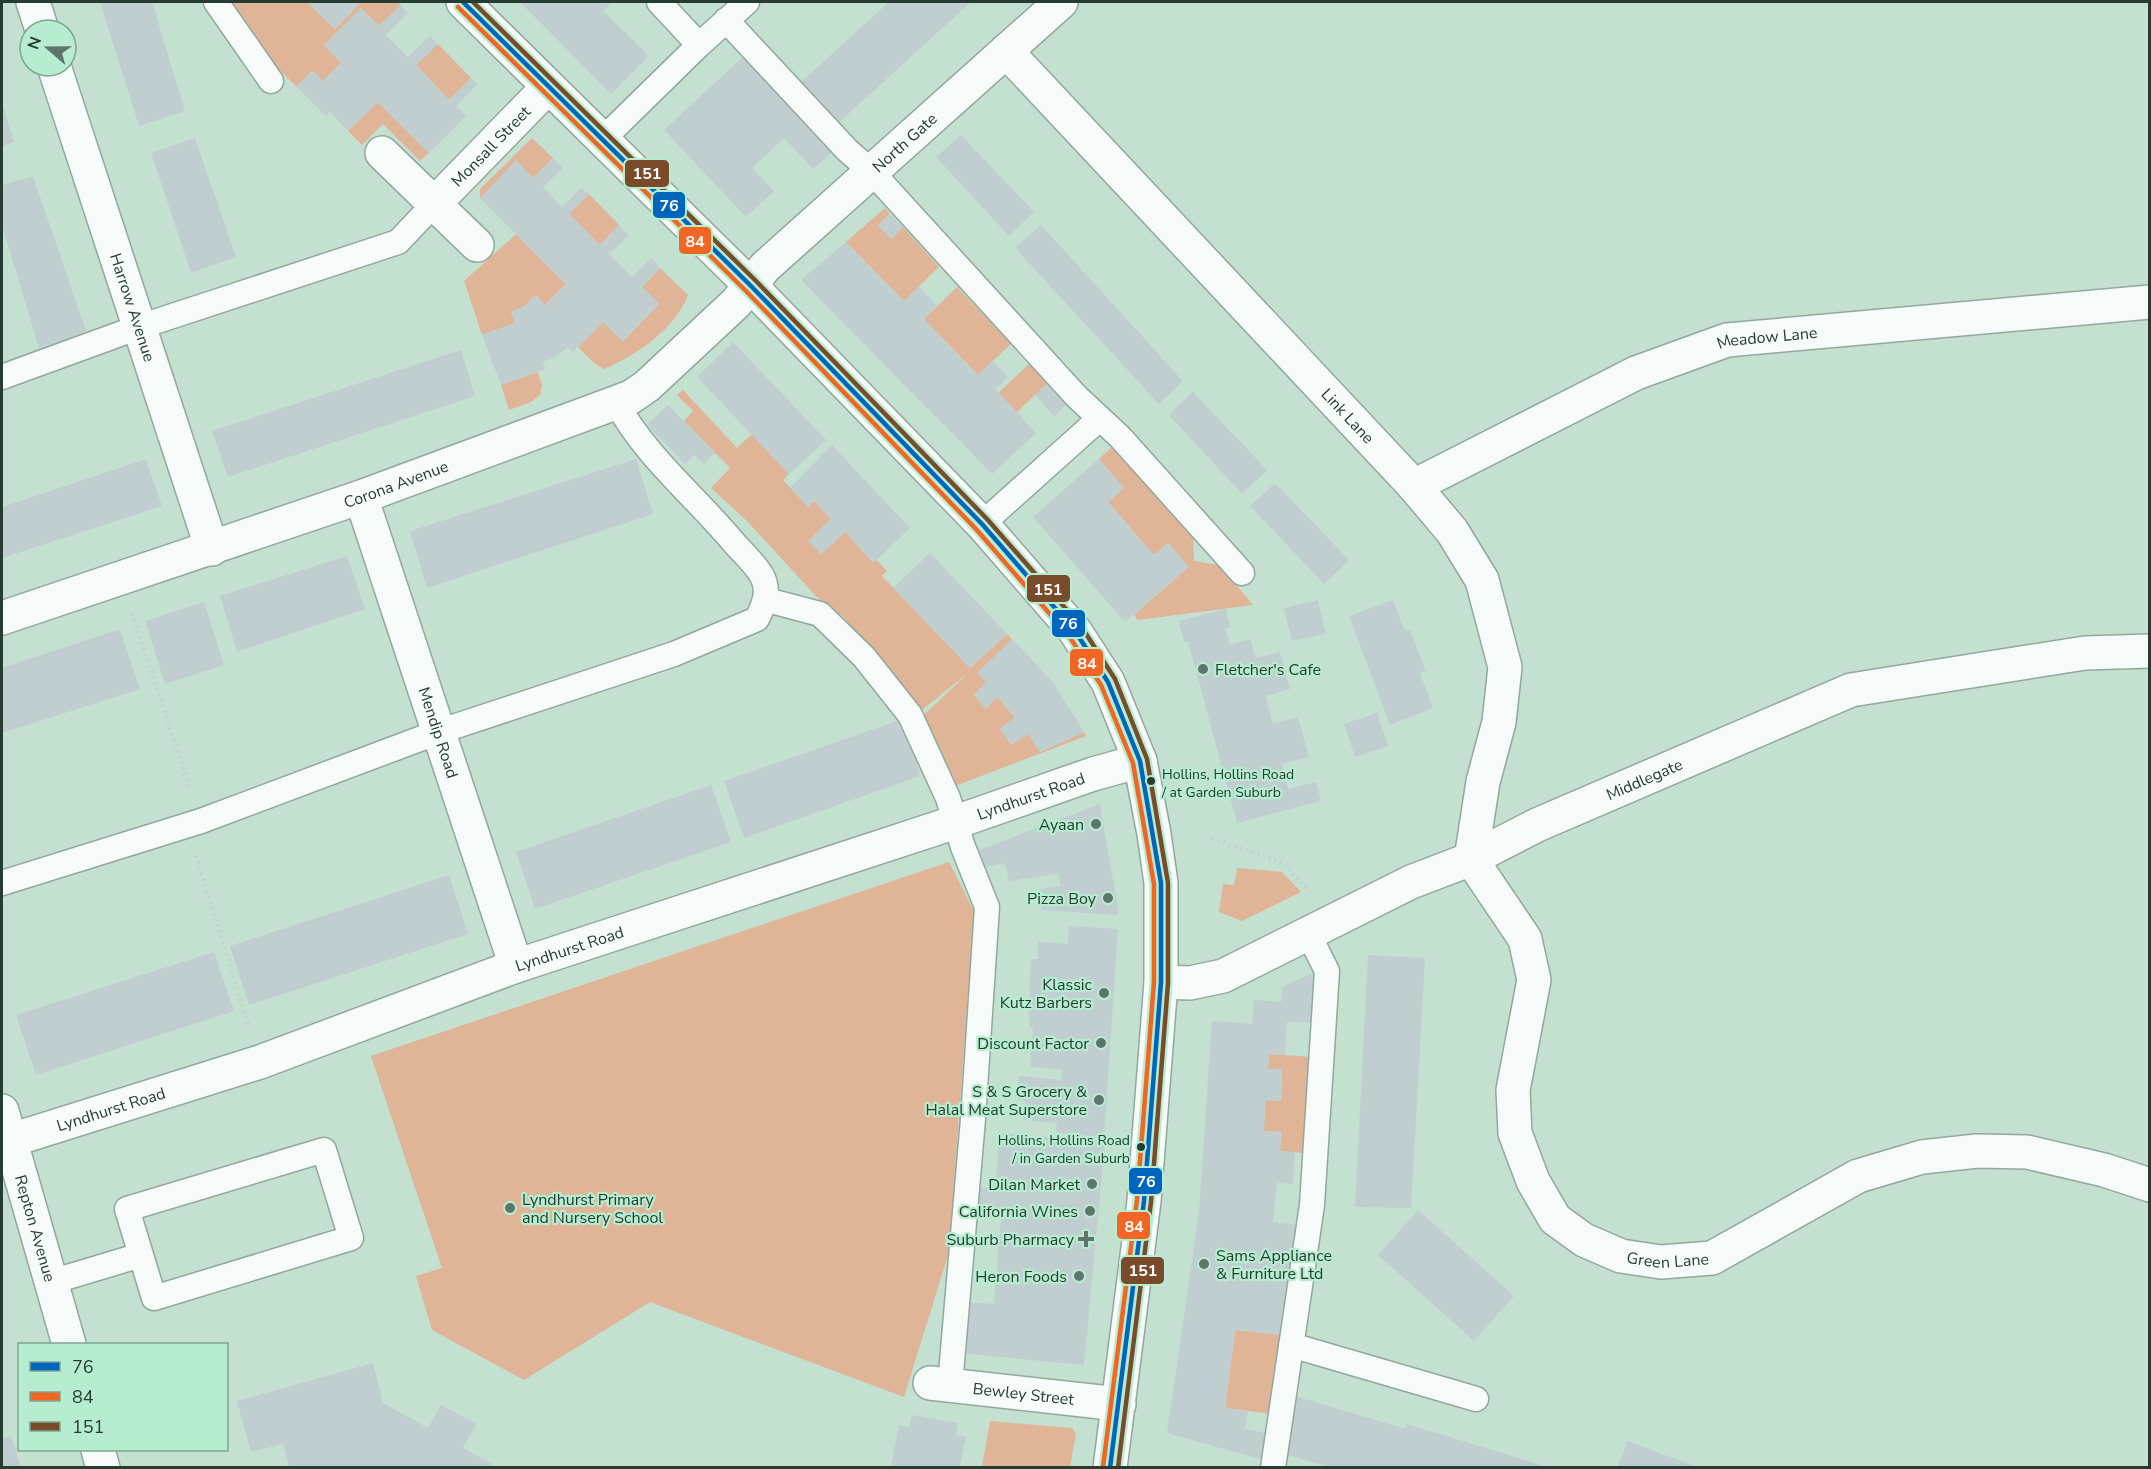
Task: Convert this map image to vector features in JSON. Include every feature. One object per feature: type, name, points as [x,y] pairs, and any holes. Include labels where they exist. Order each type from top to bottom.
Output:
[{"type":"street","points":[[33,2],[38,18]]},
{"type":"street","points":[[463,2],[751,286],[982,524],[1075,631],[1108,682],[1140,761],[1161,883],[1161,982],[1144,1201],[1110,1467]]},
{"type":"street","name":"North Gate","points":[[751,286],[765,267],[1061,2]]},
{"type":"street","name":"Link Lane","points":[[1006,51],[1414,486],[1452,531],[1482,580],[1505,667],[1499,722],[1483,782],[1471,859]]},
{"type":"street","name":"Harrow Avenue","points":[[58,78],[212,549]]},
{"type":"street","name":"Monsall Street","points":[[434,204],[548,87]]},
{"type":"street","points":[[382,153],[477,245]]},
{"type":"street","name":"Corona Avenue","points":[[2,618],[362,497],[617,404],[647,386],[736,303],[751,286]]},
{"type":"street","name":"Meadow Lane","points":[[1414,486],[1636,373],[1728,340],[2150,302]]},
{"type":"street","name":"Mendip Road","points":[[362,497],[441,731],[516,966]]},
{"type":"street","name":"Middlegate","points":[[1161,982],[1190,983],[1223,976],[1411,882],[1471,859],[1538,825],[1851,690],[2085,653],[2150,651]]},
{"type":"street","name":"Lyndhurst Road","points":[[4,1131],[260,1062],[516,966],[956,822],[1093,774],[1140,761]]},
{"type":"street","name":"Green Lane","points":[[1471,859],[1525,939],[1534,980],[1513,1090],[1515,1133],[1533,1181],[1555,1219],[1584,1240],[1621,1256],[1661,1262],[1712,1258],[1858,1176],[1922,1157],[1977,1151],[2027,1152],[2104,1170],[2150,1185]]},
{"type":"street","name":"Repton Avenue","points":[[4,1131],[69,1343]]},
{"type":"street","name":"Bewley Street","points":[[940,1384],[1119,1404]]},
{"type":"street","points":[[99,1451],[104,1467]]},
{"type":"lane","points":[[216,2],[270,81]]},
{"type":"lane","points":[[659,2],[699,45]]},
{"type":"lane","points":[[602,140],[699,45],[747,2]]},
{"type":"lane","points":[[726,20],[847,150],[871,171],[1098,420],[1120,437],[1242,573]]},
{"type":"lane","points":[[2,377],[139,327],[398,242],[434,204]]},
{"type":"lane","points":[[2,883],[194,824],[441,731],[674,654],[758,619],[767,600],[762,576],[722,528],[653,456],[630,427],[617,404]]},
{"type":"lane","points":[[982,524],[1098,420]]},
{"type":"lane","points":[[767,600],[820,614],[864,657],[910,715],[948,798],[987,907],[973,1119],[940,1384]]},
{"type":"lane","points":[[1273,1467],[1312,1205],[1327,971],[1309,935]]},
{"type":"lane","points":[[324,1150],[351,1238],[154,1298],[141,1256],[127,1209],[324,1150]]},
{"type":"lane","points":[[51,1282],[141,1256]]},
{"type":"lane","points":[[1292,1345],[1476,1399]]},
{"type":"path","points":[[121,579],[194,824],[260,1062]]},
{"type":"path","points":[[1212,838],[1284,863],[1315,897]]},
{"type":"shaded area","points":[[229,2],[307,2],[335,29],[361,2],[397,2],[401,5],[379,26],[361,9],[324,45],[341,63],[323,81],[312,71],[297,87],[267,58]]},
{"type":"shaded area","points":[[438,44],[471,78],[449,100],[416,65]]},
{"type":"shaded area","points":[[378,102],[429,153],[420,161],[383,124],[362,145],[348,131]]},
{"type":"shaded area","points":[[532,138],[553,158],[533,178],[516,161],[480,198],[480,189]]},
{"type":"shaded area","points":[[589,194],[619,225],[600,245],[569,214]]},
{"type":"shaded area","points":[[885,208],[890,214],[878,225],[891,239],[903,227],[939,267],[904,301],[846,242]]},
{"type":"shaded area","points":[[516,234],[566,284],[545,305],[535,295],[525,306],[511,312],[515,323],[482,335],[464,281]]},
{"type":"shaded area","points":[[660,268],[688,295],[674,319],[654,340],[629,357],[604,369],[594,363],[578,347],[603,322],[623,341],[659,304],[642,287]]},
{"type":"shaded area","points":[[957,287],[1011,344],[978,375],[924,319]]},
{"type":"shaded area","points":[[1030,363],[1048,383],[1017,412],[998,393]]},
{"type":"shaded area","points":[[538,372],[542,385],[540,395],[531,402],[509,410],[501,385]]},
{"type":"shaded area","points":[[683,390],[737,448],[752,434],[789,474],[783,480],[808,506],[814,501],[831,519],[809,540],[821,554],[845,532],[873,562],[877,560],[887,571],[882,576],[970,668],[1007,634],[1012,639],[986,682],[974,695],[986,708],[997,697],[1015,717],[1000,729],[1011,744],[1028,734],[1040,752],[1084,732],[1086,736],[955,786],[922,717],[967,674],[922,710],[841,614],[836,618],[748,522],[711,488],[730,468],[684,421],[693,411],[677,395]]},
{"type":"shaded area","points":[[1113,446],[1193,535],[1194,561],[1220,565],[1253,605],[1138,620],[1134,615],[1188,567],[1168,543],[1154,555],[1108,502],[1124,488],[1099,459]]},
{"type":"shaded area","points":[[949,862],[974,911],[949,1252],[904,1397],[650,1302],[524,1380],[432,1330],[416,1276],[442,1268],[371,1056]]},
{"type":"shaded area","points":[[1237,868],[1282,872],[1301,892],[1242,921],[1219,912],[1223,884],[1234,885]]},
{"type":"shaded area","points":[[1269,1054],[1311,1057],[1305,1153],[1280,1151],[1281,1132],[1264,1131],[1265,1100],[1281,1101],[1282,1070],[1268,1069]]},
{"type":"shaded area","points":[[1235,1330],[1283,1335],[1272,1414],[1225,1408]]},
{"type":"shaded area","points":[[990,1421],[1072,1428],[1076,1434],[1070,1467],[982,1467]]},
{"type":"building","points":[[100,2],[152,2],[185,111],[139,126]]},
{"type":"building","points":[[307,2],[361,2],[335,29]]},
{"type":"building","points":[[520,2],[612,2],[603,11],[649,56],[611,94]]},
{"type":"building","points":[[889,2],[971,2],[835,126],[798,85]]},
{"type":"building","points":[[401,5],[408,13],[386,35],[408,57],[430,36],[438,44],[416,65],[449,100],[471,78],[477,85],[456,106],[466,116],[429,153],[378,102],[348,131],[330,112],[326,116],[297,87],[312,70],[323,81],[341,63],[324,45],[361,8],[379,26]]},
{"type":"building","points":[[746,54],[835,150],[813,169],[784,138],[752,168],[774,191],[746,217],[664,130]]},
{"type":"building","points":[[2,103],[14,142],[2,146]]},
{"type":"building","points":[[961,135],[1034,212],[1009,236],[936,157]]},
{"type":"building","points":[[195,138],[236,257],[191,273],[151,153]]},
{"type":"building","points":[[553,158],[563,168],[543,187],[562,207],[581,188],[589,194],[569,214],[600,245],[619,225],[629,235],[609,254],[632,277],[651,258],[660,268],[642,287],[659,304],[622,341],[603,322],[573,352],[568,347],[556,357],[542,362],[545,369],[501,385],[482,335],[515,323],[511,312],[525,306],[535,295],[545,305],[566,284],[480,198],[516,160],[533,178]]},
{"type":"building","points":[[33,176],[87,334],[39,348],[2,225],[2,185]]},
{"type":"building","points":[[890,214],[903,227],[891,239],[878,225]]},
{"type":"building","points":[[1041,225],[1183,381],[1159,404],[1015,248]]},
{"type":"building","points":[[846,242],[904,301],[919,287],[937,305],[924,319],[978,375],[993,361],[1008,377],[995,389],[1036,433],[992,474],[801,280]]},
{"type":"building","points":[[733,342],[826,440],[789,474],[697,377]]},
{"type":"building","points":[[461,350],[475,396],[228,477],[212,431]]},
{"type":"building","points":[[1048,383],[1068,403],[1054,416],[1035,395]]},
{"type":"building","points":[[1193,392],[1267,470],[1242,494],[1169,415]]},
{"type":"building","points":[[668,405],[715,452],[704,464],[694,455],[685,464],[647,425]]},
{"type":"building","points":[[832,445],[910,528],[873,563],[845,532],[821,554],[808,541],[831,519],[814,501],[808,507],[790,488]]},
{"type":"building","points":[[146,459],[162,506],[2,558],[2,507]]},
{"type":"building","points":[[636,459],[653,514],[427,588],[410,531]]},
{"type":"building","points":[[1099,459],[1124,488],[1108,502],[1154,555],[1168,543],[1189,567],[1125,622],[1033,517]]},
{"type":"building","points":[[1275,483],[1349,560],[1324,584],[1250,506]]},
{"type":"building","points":[[930,553],[1007,634],[970,668],[893,588]]},
{"type":"building","points":[[347,556],[365,609],[237,652],[220,596]]},
{"type":"building","points":[[1318,600],[1326,634],[1292,641],[1284,608]]},
{"type":"building","points":[[1393,600],[1405,631],[1410,630],[1426,671],[1420,673],[1433,708],[1390,725],[1349,616]]},
{"type":"building","points":[[204,602],[224,665],[165,684],[145,621]]},
{"type":"building","points":[[1226,609],[1230,628],[1225,629],[1230,645],[1250,639],[1256,658],[1280,652],[1290,689],[1266,696],[1273,724],[1298,717],[1309,757],[1282,764],[1288,789],[1316,782],[1321,801],[1237,823],[1188,641],[1184,642],[1179,621]]},
{"type":"building","points":[[120,629],[140,689],[2,733],[2,668]]},
{"type":"building","points":[[1012,639],[1053,682],[1084,732],[1040,752],[1028,734],[1011,745],[1000,729],[1015,717],[997,697],[986,709],[974,695],[986,682],[977,673]]},
{"type":"building","points":[[1377,713],[1388,746],[1355,757],[1344,724]]},
{"type":"building","points":[[903,719],[920,776],[744,838],[724,781]]},
{"type":"building","points":[[711,785],[731,842],[535,909],[516,852]]},
{"type":"building","points":[[1100,804],[1119,915],[1042,910],[1039,889],[1061,886],[1058,874],[1009,881],[1005,863],[986,867],[979,850]]},
{"type":"building","points":[[449,875],[468,934],[249,1005],[230,946]]},
{"type":"building","points":[[1069,926],[1118,929],[1104,1137],[1056,1133],[1057,1123],[1024,1120],[1026,1101],[1017,1100],[1019,1076],[1061,1080],[1062,1069],[1030,1067],[1033,1027],[1029,1027],[1030,978],[1031,959],[1038,959],[1038,942],[1068,944]]},
{"type":"building","points":[[214,952],[234,1011],[36,1075],[16,1015]]},
{"type":"building","points":[[1368,955],[1425,958],[1411,1208],[1355,1207]]},
{"type":"building","points":[[1313,973],[1316,978],[1313,1023],[1287,1022],[1285,1055],[1269,1054],[1268,1069],[1282,1069],[1281,1101],[1265,1100],[1264,1131],[1281,1132],[1280,1151],[1295,1152],[1293,1184],[1277,1183],[1273,1222],[1297,1225],[1283,1335],[1235,1330],[1225,1408],[1248,1411],[1245,1429],[1267,1433],[1263,1460],[1167,1433],[1199,1212],[1212,1021],[1252,1024],[1254,1000],[1281,1002],[1282,987]]},
{"type":"building","points":[[1000,1133],[1105,1142],[1084,1365],[960,1353],[965,1302],[994,1304],[1001,1219],[975,1217],[977,1187],[995,1189]]},
{"type":"building","points":[[1418,1210],[1514,1296],[1474,1341],[1378,1255]]},
{"type":"building","points":[[373,1363],[383,1403],[428,1428],[441,1405],[476,1424],[463,1448],[492,1464],[490,1467],[289,1467],[283,1444],[251,1452],[237,1401]]},
{"type":"building","points":[[1295,1396],[1406,1429],[1407,1424],[1548,1467],[1330,1467],[1284,1454]]},
{"type":"building","points":[[912,1415],[958,1423],[956,1435],[966,1437],[960,1467],[891,1467],[899,1425],[909,1427]]},
{"type":"building","points":[[11,1436],[21,1467],[2,1467],[2,1439]]},
{"type":"building","points":[[1628,1441],[1697,1467],[1617,1467]]},
{"type":"transit line","name":"76","points":[[463,2],[751,286],[982,524],[1075,631],[1108,682],[1140,761],[1161,883],[1161,982],[1144,1201],[1110,1468]]},
{"type":"transit line","name":"151","points":[[473,2],[756,281],[987,519],[1081,626],[1115,679],[1147,759],[1168,883],[1168,983],[1151,1202],[1118,1468]]},
{"type":"transit line","name":"84","points":[[458,7],[746,291],[976,529],[1069,636],[1101,685],[1133,763],[1154,884],[1154,982],[1137,1200],[1103,1467]]},
{"type":"place","name":"Fletcher's Cafe","points":[[1203,669]]},
{"type":"place","name":"Hollins, Hollins Road / at Garden Suburb","points":[[1151,781]]},
{"type":"place","name":"Ayaan","points":[[1096,824]]},
{"type":"place","name":"Pizza Boy","points":[[1108,898]]},
{"type":"place","name":"Klassic Kutz Barbers","points":[[1104,993]]},
{"type":"place","name":"Discount Factor","points":[[1101,1043]]},
{"type":"place","name":"S & S Grocery & Halal Meat Superstore","points":[[1099,1100]]},
{"type":"place","name":"Hollins, Hollins Road / in Garden Suburb","points":[[1141,1147]]},
{"type":"place","name":"Dilan Market","points":[[1092,1184]]},
{"type":"place","name":"Lyndhurst Primary and Nursery School","points":[[510,1208]]},
{"type":"place","name":"California Wines","points":[[1090,1211]]},
{"type":"place","name":"Suburb Pharmacy","points":[[1086,1239]]},
{"type":"place","name":"Sams Appliance & Furniture Ltd","points":[[1204,1264]]},
{"type":"place","name":"Heron Foods","points":[[1079,1276]]}]
